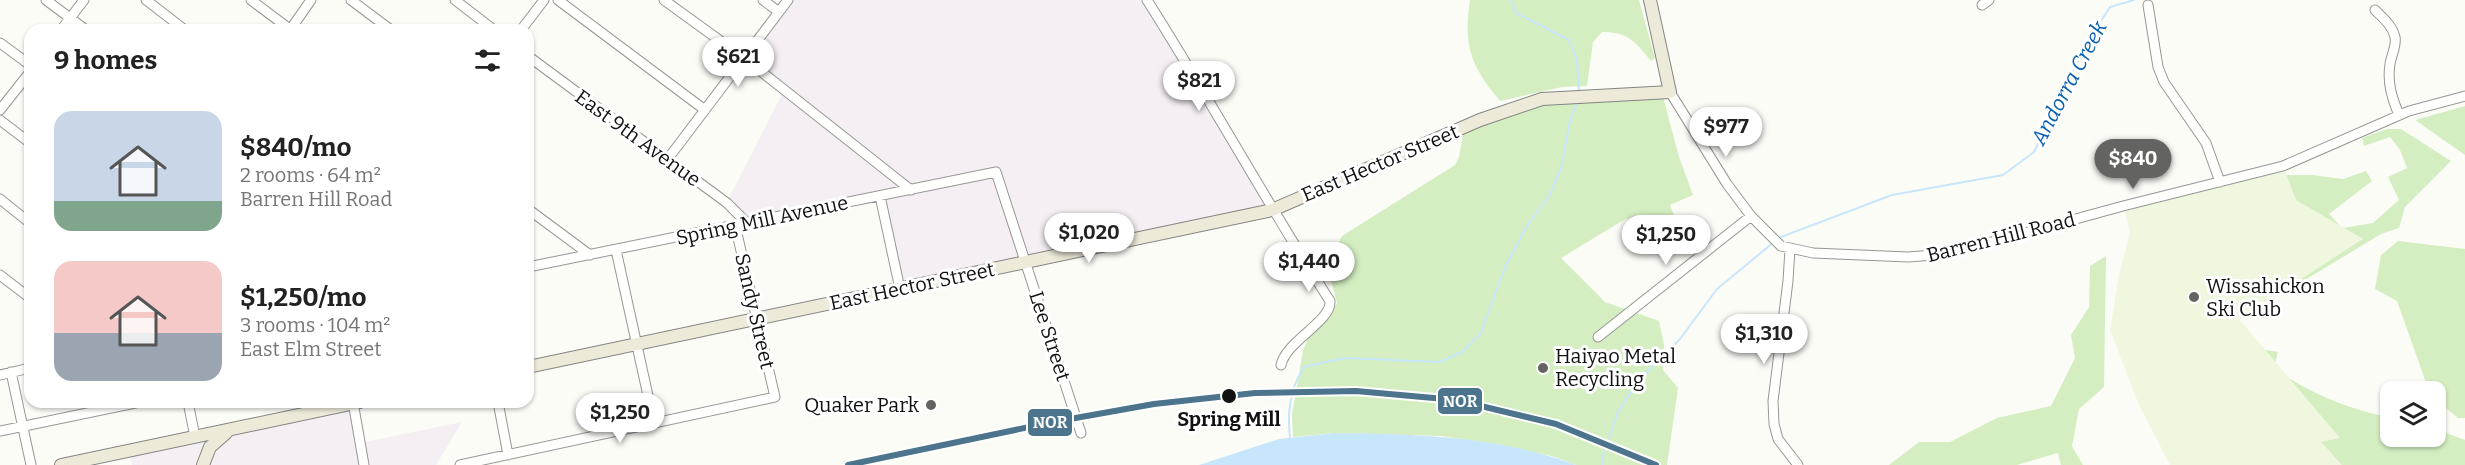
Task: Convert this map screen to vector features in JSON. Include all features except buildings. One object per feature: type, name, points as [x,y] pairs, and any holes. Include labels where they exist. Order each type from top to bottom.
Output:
[{"type":"main road","points":[[1650,0],[1670,92]]},
{"type":"main road","name":"East Hector Street","points":[[534,366],[1272,210],[1480,120],[1525,103],[1563,96],[1670,92]]},
{"type":"main road","points":[[61,465],[328,408]]},
{"type":"main road","points":[[204,461],[219,438],[246,426]]},
{"type":"main road","points":[[195,437],[203,445],[204,461]]},
{"type":"street","points":[[46,0],[78,24]]},
{"type":"street","points":[[66,24],[84,0]]},
{"type":"street","points":[[146,0],[177,24]]},
{"type":"street","points":[[251,0],[282,24]]},
{"type":"street","points":[[294,24],[311,0]]},
{"type":"street","points":[[351,0],[383,24]]},
{"type":"street","points":[[454,0],[486,24]]},
{"type":"street","points":[[525,24],[543,0]]},
{"type":"street","points":[[558,0],[705,110]]},
{"type":"street","points":[[664,0],[744,58],[911,190]]},
{"type":"street","points":[[763,0],[779,12]]},
{"type":"street","points":[[667,160],[788,0]]},
{"type":"street","points":[[1147,0],[1272,210],[1330,301],[1328,311],[1292,346],[1281,365]]},
{"type":"street","points":[[2148,4],[2156,57],[2164,82],[2206,143],[2220,182]]},
{"type":"street","points":[[2375,10],[2390,24],[2396,39],[2390,64],[2389,81],[2390,94],[2399,115]]},
{"type":"street","points":[[0,43],[24,61]]},
{"type":"street","name":"East 9th Avenue","points":[[534,60],[727,203],[746,222]]},
{"type":"street","points":[[0,110],[24,80]]},
{"type":"street","name":"Barren Hill Road","points":[[1670,92],[1726,184],[1751,216],[1777,243],[1790,249],[1875,256],[1941,255],[2290,164],[2399,115],[2433,103],[2465,96]]},
{"type":"street","points":[[0,120],[24,138]]},
{"type":"street","name":"Spring Mill Avenue","points":[[534,266],[996,172]]},
{"type":"street","name":"Lee Street","points":[[996,172],[1081,433]]},
{"type":"street","points":[[880,196],[900,288]]},
{"type":"street","points":[[0,199],[24,218]]},
{"type":"street","points":[[534,213],[590,255]]},
{"type":"street","points":[[1598,337],[1751,216]]},
{"type":"street","name":"Sandy Street","points":[[654,423],[775,397],[735,225]]},
{"type":"street","points":[[1790,249],[1773,401],[1774,424],[1778,440],[1798,465]]},
{"type":"street","points":[[460,465],[654,423],[616,250]]},
{"type":"street","points":[[0,275],[24,293]]},
{"type":"street","points":[[0,375],[24,369]]},
{"type":"street","points":[[11,372],[31,465]]},
{"type":"street","points":[[0,431],[111,408]]},
{"type":"street","points":[[189,408],[195,437]]},
{"type":"street","points":[[356,408],[364,465]]},
{"type":"street","points":[[499,408],[508,455]]},
{"type":"shaded area","points":[[788,0],[1147,0],[1272,210],[900,289],[880,196],[750,222],[726,204],[784,90],[744,58]]},
{"type":"shaded area","points":[[330,408],[354,408],[360,443],[462,422],[436,465],[132,465],[129,451]]},
{"type":"green space","points":[[1470,0],[1639,0],[1655,58],[1651,61],[1635,43],[1625,36],[1602,32],[1593,42],[1587,86],[1562,87],[1500,101],[1482,77],[1472,55],[1468,30]]},
{"type":"green space","points":[[1662,93],[1679,157],[1693,195],[1670,205],[1676,221],[1684,225],[1675,244],[1640,243],[1627,218],[1561,258],[1605,302],[1659,321],[1664,345],[1663,370],[1678,388],[1667,465],[1576,465],[1555,457],[1502,445],[1441,436],[1334,433],[1293,437],[1292,414],[1303,351],[1308,338],[1324,322],[1337,303],[1327,265],[1342,236],[1455,165],[1459,157],[1463,135],[1480,120],[1525,103]]},
{"type":"green space","points":[[2465,106],[2465,155],[2415,120]]},
{"type":"green space","points":[[2387,129],[2401,129],[2451,161],[2405,207],[2399,228],[2381,234],[2295,286],[2256,277],[2284,175],[2312,175],[2343,179],[2366,171],[2372,181],[2329,214],[2342,228],[2373,223],[2399,200],[2388,177],[2407,168],[2400,150],[2390,137],[2364,146],[2362,138]]},
{"type":"green space","name":"Wissahickon Ski Club","points":[[2285,171],[2296,200],[2363,239],[2239,319],[2340,438],[2321,442],[2342,465],[2170,465],[2139,405],[2110,330],[2119,275],[2130,232],[2123,206]]},
{"type":"green space","points":[[2398,241],[2465,249],[2465,418],[2458,418],[2446,408],[2446,381],[2425,381],[2397,301],[2375,289],[2381,255]]},
{"type":"green space","points":[[2106,256],[2104,387],[2079,409],[2072,446],[2083,465],[2061,465],[2058,453],[2017,465],[1889,465],[1919,442],[1950,442],[1997,418],[2051,406],[2075,358],[2071,335],[2089,307],[2090,266]]},
{"type":"green space","points":[[2259,349],[2278,352],[2274,368],[2301,386],[2345,405],[2380,415],[2380,447],[2446,447],[2446,433],[2465,440],[2465,465],[2282,465]]},
{"type":"water","points":[[1334,433],[1395,434],[1487,442],[1547,455],[1576,465],[1199,465],[1279,439]]},
{"type":"waterway","points":[[1511,0],[1516,13],[1569,40],[1577,60],[1579,93]]},
{"type":"waterway","name":"Andorra Creek","points":[[1778,238],[1892,195],[2003,175],[2034,152],[2088,41],[2110,7],[2134,0]]},
{"type":"waterway","points":[[1290,438],[1291,401],[1295,383],[1304,367],[1344,358],[1439,362],[1462,352],[1481,333],[1505,267],[1528,224],[1549,196],[1561,168],[1570,121],[1577,102]]},
{"type":"waterway","name":"Andorra Creek","points":[[1609,438],[1618,412],[1637,382],[1680,339],[1717,289],[1774,242]]},
{"type":"waterway","name":"Andorra Creek","points":[[1602,465],[1604,451]]},
{"type":"transit line","name":"NOR","points":[[848,465],[1053,422],[1154,404],[1255,393],[1356,391],[1456,400],[1556,424],[1656,465]]},
{"type":"place","name":"Wissahickon Ski Club","points":[[2194,297]]},
{"type":"place","name":"Haiyao Metal Recycling","points":[[1543,368]]},
{"type":"place","name":"Spring Mill","points":[[1229,396]]},
{"type":"place","name":"Quaker Park","points":[[931,405]]}]
